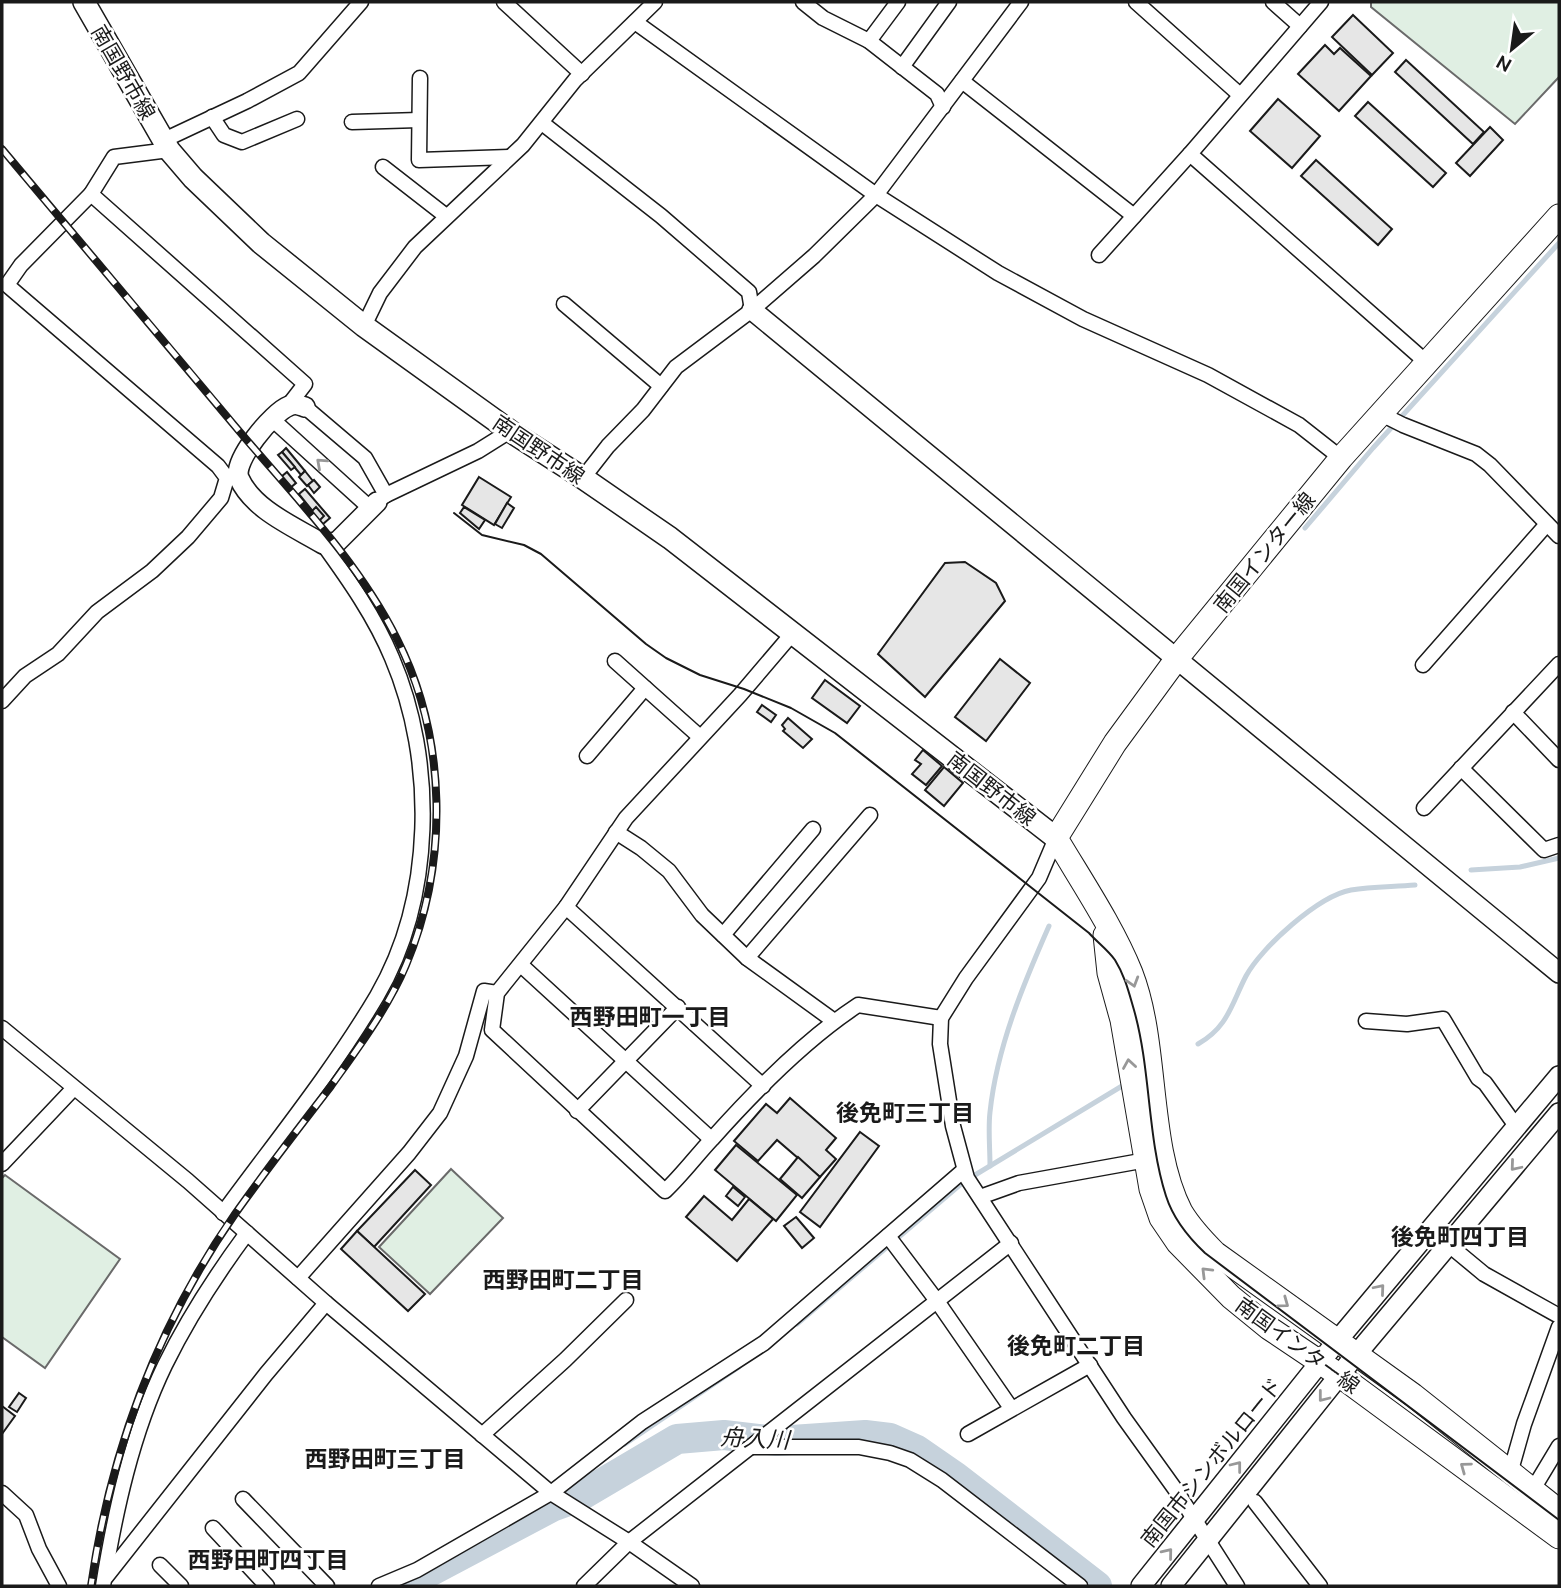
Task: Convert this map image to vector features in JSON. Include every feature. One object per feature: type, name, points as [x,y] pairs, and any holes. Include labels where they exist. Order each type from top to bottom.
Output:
[{"type":"main road","name":"南国野市線","points":[[84,2],[167,145],[193,178],[261,243],[364,326],[510,430],[670,538],[1056,838]]},
{"type":"main road","name":"南国インター線","points":[[1559,216],[1341,458],[1178,657],[1115,743],[1056,838],[1104,920],[1109,973],[1154,1158],[1181,1210],[1206,1244],[1453,1426],[1559,1537]]},
{"type":"main road","name":"南国インター線","points":[[1154,1158],[1151,1189],[1161,1218],[1186,1253],[1231,1297],[1269,1328],[1516,1492],[1559,1511]]},
{"type":"street","points":[[223,1213],[328,1069],[377,995],[397,953],[408,919],[422,850],[421,788],[405,694],[391,657],[372,620],[323,544],[259,504],[233,477],[4,283],[91,194],[114,157],[167,145],[212,117],[247,102],[299,73],[361,2]]},
{"type":"street","points":[[504,2],[582,74]]},
{"type":"street","points":[[364,326],[380,293],[399,266],[446,216],[542,123],[560,96],[654,2]]},
{"type":"street","points":[[803,2],[823,18],[869,41],[937,94],[943,107]]},
{"type":"street","points":[[869,41],[898,2]]},
{"type":"street","points":[[902,67],[949,2]]},
{"type":"street","points":[[583,478],[608,446],[643,410],[676,367],[752,310],[814,256],[876,195],[1021,2]]},
{"type":"street","points":[[1136,2],[1240,95]]},
{"type":"street","points":[[1273,2],[1300,26]]},
{"type":"street","points":[[1099,255],[1321,2]]},
{"type":"street","points":[[635,22],[876,195],[1023,286],[1083,319],[1208,375],[1299,425],[1341,458]]},
{"type":"street","points":[[420,78],[419,160],[509,157]]},
{"type":"street","points":[[962,81],[1134,216]]},
{"type":"street","points":[[212,117],[224,135],[242,142],[297,119]]},
{"type":"street","points":[[352,122],[419,120]]},
{"type":"street","points":[[542,123],[661,216],[739,283],[748,292],[752,310],[1178,657],[1559,973]]},
{"type":"street","points":[[1190,153],[1426,362]]},
{"type":"street","points":[[383,167],[446,216]]},
{"type":"street","points":[[2,701],[25,676],[58,654],[97,611],[152,571],[188,537],[220,498],[243,456],[272,419],[296,407],[305,384],[91,194]]},
{"type":"street","points":[[564,303],[661,386]]},
{"type":"street","points":[[296,407],[365,458],[377,502]]},
{"type":"street","points":[[1381,414],[1476,454],[1490,464],[1559,536]]},
{"type":"street","points":[[272,419],[377,502]]},
{"type":"street","points":[[323,544],[337,542],[377,502],[478,451],[510,430]]},
{"type":"street","points":[[1423,665],[1547,524]]},
{"type":"street","points":[[792,634],[626,818],[566,907],[497,993],[492,1030],[665,1191],[763,1086],[834,1021],[858,1005],[941,1018]]},
{"type":"street","points":[[615,661],[700,737]]},
{"type":"street","points":[[1424,808],[1559,664]]},
{"type":"street","points":[[587,756],[645,688]]},
{"type":"street","points":[[1513,712],[1559,760]]},
{"type":"street","points":[[1461,768],[1544,850],[1559,845]]},
{"type":"street","points":[[747,957],[870,815]]},
{"type":"street","points":[[723,935],[813,829]]},
{"type":"street","points":[[616,832],[642,848],[669,871],[702,915],[747,957],[834,1021]]},
{"type":"street","points":[[1056,838],[1039,878],[966,978],[941,1018],[942,1058],[953,1126],[964,1170],[980,1197],[1237,1586]]},
{"type":"street","points":[[566,907],[763,1086]]},
{"type":"street","points":[[521,965],[711,1139]]},
{"type":"street","points":[[298,1278],[409,1153],[440,1113],[466,1056],[484,991],[497,993]]},
{"type":"street","points":[[577,1111],[678,1007]]},
{"type":"street","points":[[1366,1021],[1407,1024],[1443,1020],[1478,1078],[1485,1083],[1516,1126]]},
{"type":"street","points":[[2,1028],[562,1500],[692,1586]]},
{"type":"street","name":"南国市シンボルロード","points":[[1171,1586],[1208,1540],[1330,1369],[1337,1341],[1559,1076]]},
{"type":"street","points":[[2,1164],[73,1089]]},
{"type":"street","name":"南国市シンボルロード","points":[[1140,1586],[1292,1396],[1330,1369],[1356,1355],[1559,1113]]},
{"type":"street","points":[[980,1197],[1019,1183],[1076,1175],[1154,1158]]},
{"type":"street","points":[[379,1586],[562,1500],[642,1422],[764,1343],[964,1170]]},
{"type":"street","points":[[102,1584],[128,1464],[164,1367],[190,1316],[247,1233]]},
{"type":"street","points":[[888,1236],[1011,1408]]},
{"type":"street","points":[[584,1586],[629,1542],[1011,1243]]},
{"type":"street","points":[[1449,1245],[1485,1274],[1559,1316]]},
{"type":"street","points":[[482,1435],[626,1300]]},
{"type":"street","points":[[102,1584],[259,1383],[326,1303]]},
{"type":"street","points":[[1516,1492],[1524,1424],[1559,1328]]},
{"type":"street","points":[[968,1434],[1090,1365]]},
{"type":"street","points":[[753,1445],[859,1447],[910,1460],[952,1488],[1080,1586]]},
{"type":"street","points":[[1516,1492],[1559,1446]]},
{"type":"street","points":[[2,1493],[26,1515],[39,1549],[59,1586]]},
{"type":"street","points":[[243,1499],[327,1586]]},
{"type":"street","points":[[1255,1502],[1320,1586]]},
{"type":"street","points":[[213,1528],[267,1586]]},
{"type":"street","points":[[160,1565],[181,1586]]},
{"type":"green space","points":[[1371,2],[1559,2],[1559,77],[1515,124],[1371,7]]},
{"type":"green space","points":[[451,1169],[503,1218],[430,1294],[379,1247]]},
{"type":"green space","points":[[5,1175],[120,1259],[45,1368],[2,1337],[2,1178]]},
{"type":"building","points":[[1353,15],[1393,53],[1372,75],[1332,37]]},
{"type":"building","points":[[1325,45],[1334,54],[1340,48],[1371,76],[1339,111],[1298,74]]},
{"type":"building","points":[[1406,60],[1484,132],[1473,144],[1395,72]]},
{"type":"building","points":[[1278,99],[1320,136],[1292,168],[1250,131]]},
{"type":"building","points":[[1368,102],[1446,173],[1433,187],[1355,116]]},
{"type":"building","points":[[1490,127],[1503,140],[1470,176],[1456,163]]},
{"type":"building","points":[[1316,160],[1392,229],[1378,245],[1301,176]]},
{"type":"building","points":[[286,448],[305,471],[301,475],[282,452]]},
{"type":"building","points":[[282,452],[295,467],[291,470],[278,455]]},
{"type":"building","points":[[305,471],[313,481],[307,486],[299,477]]},
{"type":"building","points":[[287,472],[296,483],[290,488],[281,477]]},
{"type":"building","points":[[479,477],[511,497],[494,525],[462,505]]},
{"type":"building","points":[[314,480],[320,487],[314,493],[308,485]]},
{"type":"building","points":[[305,489],[330,518],[323,524],[299,494]]},
{"type":"building","points":[[507,503],[514,508],[502,528],[495,524]]},
{"type":"building","points":[[316,507],[324,516],[319,521],[311,512]]},
{"type":"building","points":[[464,507],[485,520],[479,529],[460,513]]},
{"type":"building","points":[[965,562],[996,583],[1005,601],[925,697],[878,654],[945,563]]},
{"type":"building","points":[[1000,659],[1030,683],[986,741],[955,717]]},
{"type":"building","points":[[825,680],[860,706],[847,723],[812,698]]},
{"type":"building","points":[[762,705],[776,715],[771,722],[757,712]]},
{"type":"building","points":[[788,718],[812,739],[803,748],[783,731],[785,729],[782,725]]},
{"type":"building","points":[[923,750],[942,766],[926,785],[912,774],[921,764],[915,760]]},
{"type":"building","points":[[944,767],[963,783],[944,806],[925,790]]},
{"type":"building","points":[[790,1098],[836,1138],[826,1150],[836,1159],[820,1177],[777,1140],[758,1161],[734,1141],[766,1104],[777,1113]]},
{"type":"building","points":[[860,1132],[879,1146],[820,1227],[800,1212]]},
{"type":"building","points":[[736,1145],[797,1195],[776,1221],[715,1170]]},
{"type":"building","points":[[798,1157],[820,1177],[802,1198],[780,1179]]},
{"type":"building","points":[[415,1170],[431,1185],[374,1247],[357,1231]]},
{"type":"building","points":[[733,1187],[745,1197],[738,1206],[726,1196]]},
{"type":"building","points":[[704,1196],[732,1220],[749,1199],[773,1219],[737,1261],[686,1217]]},
{"type":"building","points":[[796,1217],[814,1238],[802,1248],[784,1226]]},
{"type":"building","points":[[357,1231],[425,1294],[408,1311],[341,1249]]},
{"type":"building","points":[[19,1393],[26,1398],[17,1412],[9,1407]]},
{"type":"building","points":[[2,1406],[15,1416],[2,1434]]},
{"type":"waterway","points":[[1305,528],[1373,448],[1559,243]]},
{"type":"waterway","points":[[1471,870],[1520,867],[1559,858]]},
{"type":"waterway","points":[[1198,1044],[1222,1023],[1253,965],[1277,938],[1307,912],[1338,894],[1351,890],[1415,885]]},
{"type":"waterway","points":[[990,1166],[989,1118],[993,1088],[1005,1040],[1049,926]]},
{"type":"waterway","points":[[975,1175],[1122,1086]]},
{"type":"waterway","points":[[797,1324],[961,1184]]},
{"type":"waterway","points":[[625,1444],[739,1367]]},
{"type":"waterway","name":"舟入川","points":[[403,1586],[552,1507],[577,1498],[677,1439],[724,1435],[777,1441],[865,1435],[890,1438],[917,1450],[956,1477],[1097,1586]]},
{"type":"tram line","points":[[454,513],[482,535],[524,545],[541,554],[666,658],[700,675],[791,708],[835,733],[1089,933],[1115,960],[1126,985],[1144,1056],[1160,1174],[1169,1204],[1187,1234],[1205,1253],[1559,1520]]},
{"type":"railway","points":[[2,149],[322,528],[363,581],[397,639],[414,677],[426,717],[436,800],[430,885],[406,965],[372,1027],[235,1214],[207,1256],[183,1300],[141,1391],[125,1439],[99,1536],[91,1586]]},
{"type":"district","name":"西野田町一丁目","points":[[650,1016]]},
{"type":"district","name":"後免町三丁目","points":[[905,1112]]},
{"type":"district","name":"後免町四丁目","points":[[1460,1236]]},
{"type":"district","name":"西野田町二丁目","points":[[563,1279]]},
{"type":"district","name":"後免町二丁目","points":[[1076,1345]]},
{"type":"district","name":"西野田町三丁目","points":[[385,1458]]},
{"type":"district","name":"西野田町四丁目","points":[[268,1559]]}]
